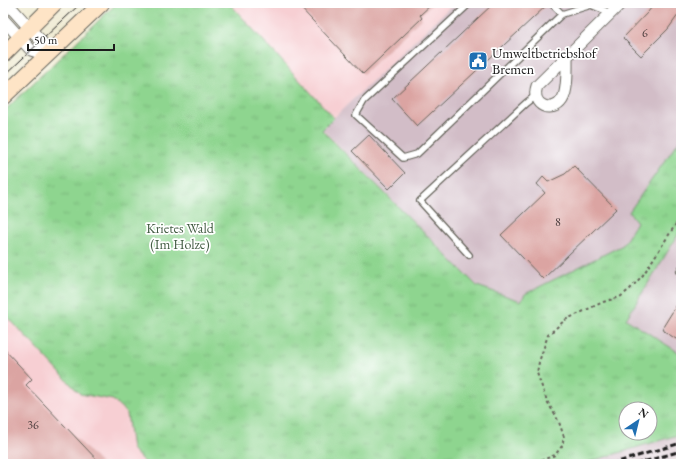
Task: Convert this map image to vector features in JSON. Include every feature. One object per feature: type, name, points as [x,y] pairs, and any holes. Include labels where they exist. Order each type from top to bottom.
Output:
[{"type":"main road","points":[[3,55],[54,3]]},
{"type":"main road","points":[[3,97],[102,3]]},
{"type":"street","points":[[6,3],[24,33]]},
{"type":"street","points":[[568,56],[565,93],[562,100],[556,105],[550,107],[543,105],[537,101],[534,93],[537,86],[621,3]]},
{"type":"street","points":[[3,19],[24,33],[41,41],[47,55]]},
{"type":"lane","points":[[470,3],[364,101],[356,115],[403,158],[417,154],[562,14],[591,5],[611,13]]},
{"type":"lane","points":[[551,3],[562,14]]},
{"type":"lane","points":[[469,255],[420,202],[535,96]]},
{"type":"path","points":[[523,464],[555,455],[562,446],[564,437],[559,422],[547,401],[537,373],[548,335],[565,320],[602,302],[620,297],[630,289],[642,275],[681,216]]},
{"type":"shaded area","points":[[229,3],[454,3],[334,118]]},
{"type":"shaded area","points":[[454,3],[681,3],[681,138],[629,212],[637,222],[623,245],[525,294],[521,301],[477,286],[322,129]]},
{"type":"shaded area","points":[[681,230],[681,354],[626,319]]},
{"type":"shaded area","points":[[3,312],[80,394],[113,400],[127,414],[132,449],[146,464],[3,464]]},
{"type":"shaded area","points":[[681,434],[681,458],[661,464],[582,464],[658,441]]},
{"type":"green space","name":"Krietes Wald (Im Holze)","points":[[117,3],[229,3],[334,118],[322,130],[477,286],[521,301],[525,294],[623,245],[637,222],[629,212],[681,138],[681,230],[626,319],[681,354],[681,434],[658,441],[658,401],[618,401],[618,441],[658,441],[582,464],[146,464],[132,449],[127,413],[113,400],[80,394],[3,312],[3,112]]},
{"type":"building","points":[[296,3],[433,3],[420,15],[422,18],[363,74]]},
{"type":"building","points":[[494,3],[547,3],[547,5],[417,126],[392,99]]},
{"type":"building","points":[[655,3],[681,3],[681,11],[668,29],[641,56],[623,38]]},
{"type":"building","points":[[369,135],[405,173],[389,189],[352,151]]},
{"type":"building","points":[[574,166],[616,209],[543,279],[501,235],[545,193],[537,184],[543,177],[548,182],[565,174]]},
{"type":"building","points":[[681,298],[681,338],[676,339],[664,331],[663,327]]},
{"type":"building","points":[[3,348],[32,379],[26,385],[101,464],[3,464]]},
{"type":"tram line","points":[[3,77],[81,3]]},
{"type":"railway","points":[[611,464],[681,443]]},
{"type":"railway","points":[[636,464],[681,451]]},
{"type":"place","name":"Umweltbetriebshof Bremen","points":[[478,61]]}]
